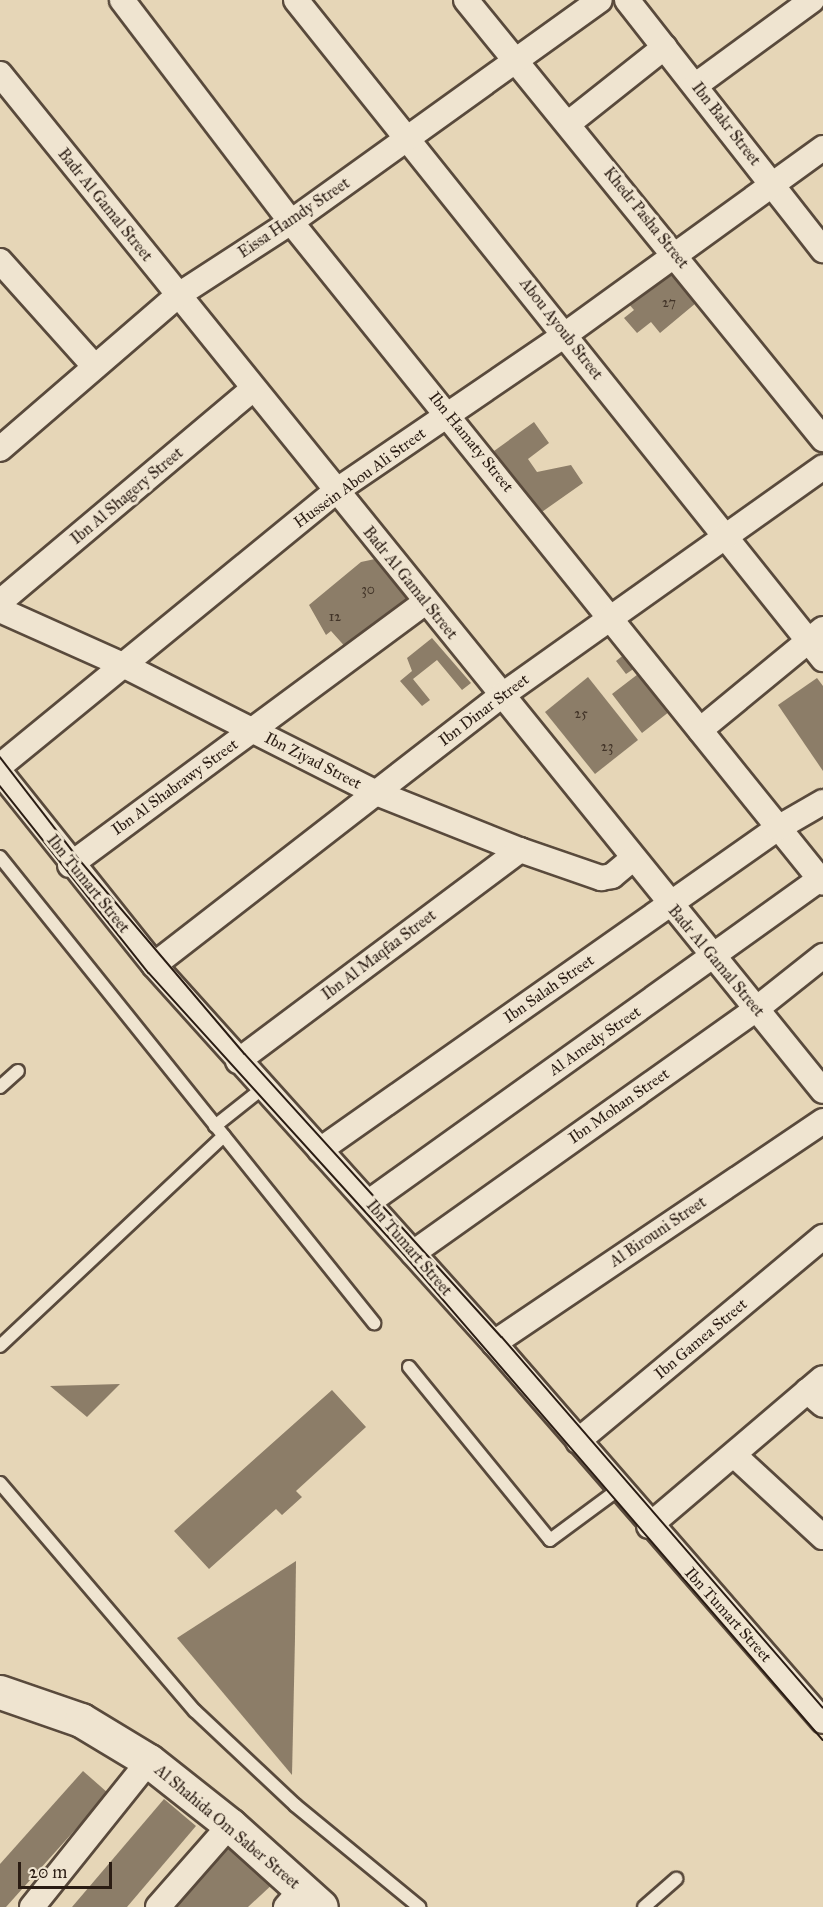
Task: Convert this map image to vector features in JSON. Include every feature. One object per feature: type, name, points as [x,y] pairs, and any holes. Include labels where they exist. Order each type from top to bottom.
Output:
[{"type":"street","name":"Ibn Hamaty Street","points":[[122,0],[291,222],[448,414],[821,881]]},
{"type":"street","name":"Abou Ayoub Street","points":[[296,0],[410,138],[726,536],[818,643]]},
{"type":"street","name":"Eissa Hamdy Street","points":[[3,441],[95,367],[177,296],[291,222],[600,0]]},
{"type":"street","name":"Ibn Bakr Street","points":[[627,0],[823,250]]},
{"type":"street","points":[[696,86],[812,0]]},
{"type":"street","name":"Khedr Pasha Street","points":[[470,1],[823,439]]},
{"type":"street","points":[[569,123],[665,47]]},
{"type":"street","name":"Badr Al Gamal Street","points":[[0,74],[669,905],[823,1091]]},
{"type":"street","name":"Hussein Abou Ali Street","points":[[0,766],[336,491],[566,334],[674,253],[823,148]]},
{"type":"street","points":[[0,261],[95,367]]},
{"type":"street","name":"Ibn Al Shagery Street","points":[[0,602],[253,389]]},
{"type":"street","name":"Ibn Dinar Street","points":[[154,965],[374,792],[501,696],[823,467]]},
{"type":"street","name":"Ibn Al Shabrawy Street","points":[[70,865],[425,602]]},
{"type":"street","name":"Ibn Ziyad Street","points":[[0,610],[123,665],[374,792],[520,850],[601,878],[612,876],[632,859]]},
{"type":"street","points":[[700,730],[818,643]]},
{"type":"street","name":"Ibn Tumart Street","points":[[0,772],[70,865],[237,1061],[369,1202],[619,1488],[649,1527],[823,1721]]},
{"type":"street","name":"Ibn Salah Street","points":[[321,1150],[778,828],[823,802]]},
{"type":"street","name":"Ibn Al Maqfaa Street","points":[[237,1061],[520,850]]},
{"type":"street","name":"Al Amedy Street","points":[[369,1202],[821,881]]},
{"type":"street","name":"Ibn Mohan Street","points":[[413,1253],[755,1010],[823,956]]},
{"type":"street","name":"Al Birouni Street","points":[[494,1343],[823,1121]]},
{"type":"street","name":"Ibn Gamea Street","points":[[578,1441],[823,1237]]},
{"type":"street","points":[[649,1527],[734,1455],[818,1391]]},
{"type":"street","points":[[734,1455],[823,1537]]},
{"type":"street","name":"Al Shahida Om Saber Street","points":[[0,1692],[81,1720],[149,1761],[230,1825],[303,1901]]},
{"type":"street","points":[[32,1907],[149,1761]]},
{"type":"street","points":[[159,1907],[230,1825]]},
{"type":"lane","points":[[0,857],[374,1323]]},
{"type":"lane","points":[[0,1087],[18,1071]]},
{"type":"lane","points":[[215,1126],[263,1088]]},
{"type":"lane","points":[[0,1346],[224,1136]]},
{"type":"lane","points":[[409,1367],[550,1540],[619,1488]]},
{"type":"lane","points":[[0,1483],[195,1711],[295,1805],[419,1907]]},
{"type":"lane","points":[[644,1907],[676,1879]]},
{"type":"building","points":[[667,268],[696,303],[660,333],[651,322],[637,333],[624,318],[634,310],[627,302]]},
{"type":"building","points":[[534,422],[549,443],[528,459],[537,472],[571,465],[583,483],[539,514],[494,451]]},
{"type":"building","points":[[375,559],[410,600],[349,651],[331,631],[326,635],[309,605],[361,562]]},
{"type":"building","points":[[432,638],[471,683],[462,690],[437,660],[413,679],[430,700],[422,706],[400,681],[412,671],[407,658]]},
{"type":"building","points":[[630,650],[674,708],[642,733],[612,694],[642,671],[638,666],[626,674],[616,661]]},
{"type":"building","points":[[588,677],[638,740],[595,774],[545,712]]},
{"type":"building","points":[[817,678],[823,686],[823,771],[778,705]]},
{"type":"building","points":[[120,1384],[87,1417],[50,1386]]},
{"type":"building","points":[[332,1390],[366,1427],[296,1491],[302,1497],[282,1515],[276,1509],[209,1569],[174,1531]]},
{"type":"building","points":[[296,1561],[295,1638],[292,1775],[177,1638]]},
{"type":"building","points":[[83,1771],[108,1793],[6,1907],[0,1907],[0,1864]]},
{"type":"building","points":[[164,1799],[196,1826],[127,1907],[72,1907]]},
{"type":"building","points":[[224,1846],[276,1881],[248,1907],[170,1907]]},
{"type":"tram line","points":[[0,757],[78,858],[245,1054],[502,1337],[823,1707]]},
{"type":"tram line","points":[[0,786],[149,973],[408,1259],[823,1740]]}]
